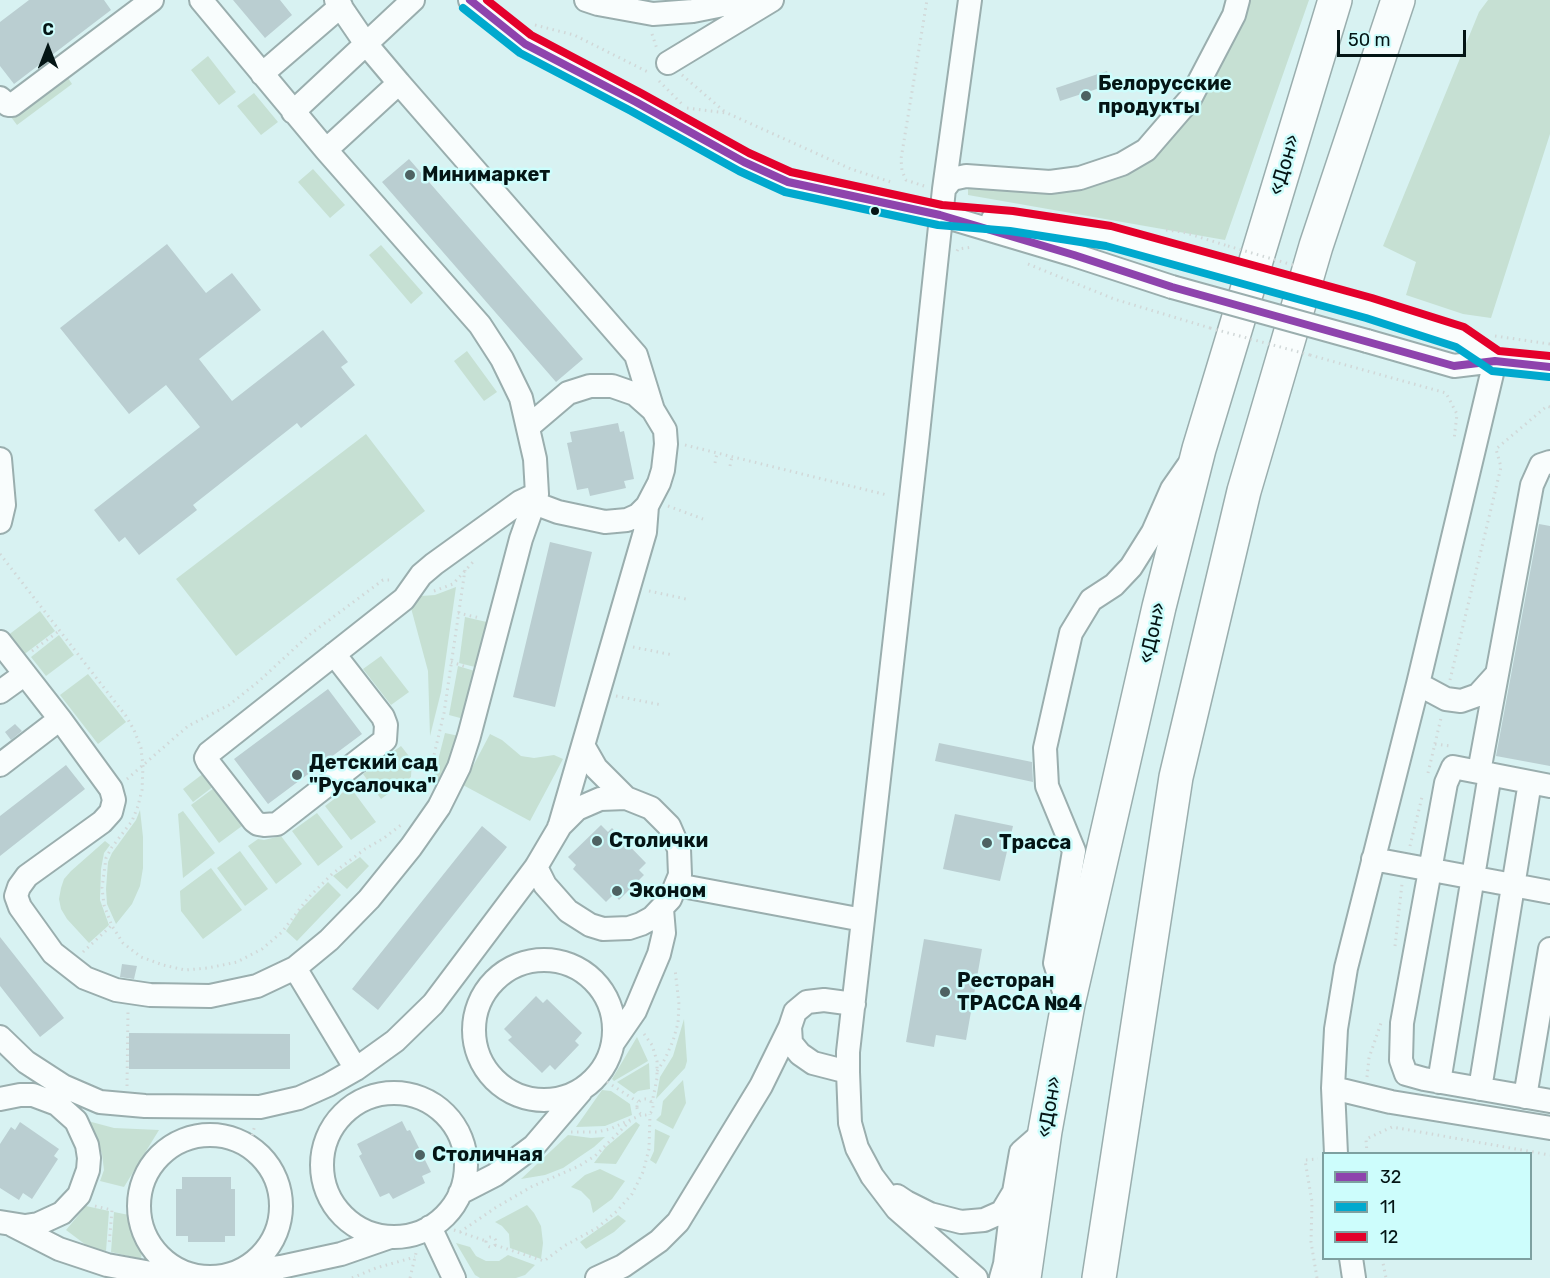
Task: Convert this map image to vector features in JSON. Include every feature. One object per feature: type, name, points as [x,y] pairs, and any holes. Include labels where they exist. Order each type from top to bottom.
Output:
[{"type":"highway","name":"«Дон»","points":[[1024,1278],[1045,1131],[1068,1004],[1159,607],[1200,449],[1335,0]]},
{"type":"highway","points":[[1099,1278],[1176,777],[1244,491],[1316,246],[1398,0]]},
{"type":"street","points":[[0,98],[8,105],[12,105],[129,7],[152,0]]},
{"type":"street","points":[[0,642],[106,780],[114,800],[111,812],[102,822],[27,876],[16,896],[20,907],[53,953],[85,978],[116,990],[150,995],[210,996],[257,986],[295,968],[329,940],[369,899],[411,847],[439,807],[459,767],[469,736],[521,539],[535,499],[535,459],[521,398],[502,359],[480,325],[293,112],[201,0]]},
{"type":"street","points":[[293,112],[414,0]]},
{"type":"street","points":[[470,0],[525,44],[744,162],[788,182],[940,215],[1172,287],[1454,366],[1495,361],[1550,367]]},
{"type":"street","points":[[586,0],[653,14],[693,11],[748,0]]},
{"type":"street","points":[[668,63],[772,0]]},
{"type":"street","points":[[970,0],[940,215],[917,443],[848,1052],[848,1072],[850,1123],[857,1148],[872,1176],[897,1209],[976,1278]]},
{"type":"street","points":[[944,189],[952,179],[966,176],[1050,182],[1080,178],[1122,165],[1146,150],[1190,99],[1234,15],[1238,0]]},
{"type":"street","points":[[262,74],[339,3],[366,44],[636,355],[653,410],[665,430],[663,470],[649,502],[645,532],[559,828]]},
{"type":"street","points":[[326,150],[399,83]]},
{"type":"street","points":[[940,215],[1011,221],[1108,236],[1369,308],[1461,337],[1495,361]]},
{"type":"street","points":[[1336,1152],[1334,1088],[1336,1029],[1346,968],[1418,684],[1495,361]]},
{"type":"street","points":[[528,427],[559,400],[590,386],[612,386],[624,389],[635,394],[653,410]]},
{"type":"street","points":[[1068,1004],[1055,963],[1074,851],[1047,786],[1045,748],[1071,633],[1091,600],[1114,585],[1131,567],[1153,532],[1172,489],[1200,449]]},
{"type":"street","points":[[0,459],[4,505],[0,522]]},
{"type":"street","points":[[1439,1082],[1472,878],[1497,674],[1532,485],[1540,465],[1550,462]]},
{"type":"street","points":[[334,654],[383,717],[386,725],[385,740],[277,824],[258,824],[208,762],[207,755],[334,654],[404,599],[421,575],[434,564],[520,502],[535,499],[558,512],[605,522],[627,520],[638,515],[649,502]]},
{"type":"street","points":[[0,692],[20,668]]},
{"type":"street","points":[[1418,684],[1446,699],[1461,701],[1478,695],[1497,674]]},
{"type":"street","points":[[0,765],[60,719]]},
{"type":"street","points":[[536,867],[545,885],[568,911],[590,925],[616,930],[628,928],[652,918],[670,899],[677,885],[681,862],[680,849],[669,826],[651,808],[626,798],[596,768],[584,747]]},
{"type":"street","points":[[1480,1089],[1514,886],[1540,784],[1453,767],[1446,783],[1429,870],[1402,1023],[1401,1060],[1406,1074],[1439,1082],[1550,1101]]},
{"type":"street","points":[[0,1037],[26,1062],[63,1086],[100,1102],[260,1107],[299,1098],[356,1069],[394,1041],[433,1004],[536,867],[559,828],[577,809],[600,799],[626,798]]},
{"type":"street","points":[[1373,859],[1550,892]]},
{"type":"street","points":[[677,885],[863,920]]},
{"type":"street","points":[[460,1193],[495,1175],[534,1146],[603,1068],[613,1043],[635,1011],[659,954],[664,933],[662,909]]},
{"type":"street","points":[[1525,1097],[1550,949]]},
{"type":"street","points":[[584,1088],[572,1095],[545,1101],[518,1096],[495,1081],[479,1058],[474,1039],[474,1018],[484,992],[503,973],[522,964],[542,960],[569,965],[592,980],[602,990],[612,1015],[613,1043]]},
{"type":"street","points":[[295,968],[356,1069]]},
{"type":"street","points":[[597,1278],[623,1266],[659,1241],[678,1221],[760,1086],[790,1027],[795,1012],[807,1002],[824,1000],[854,1004]]},
{"type":"street","points":[[790,1027],[791,1044],[813,1063]]},
{"type":"street","points":[[760,1086],[783,1068],[798,1064],[813,1063],[848,1072]]},
{"type":"street","points":[[1334,1088],[1390,1102],[1550,1128]]},
{"type":"street","points":[[6,1223],[59,1249],[107,1265],[152,1273],[209,1276],[281,1267],[341,1254],[390,1237],[432,1232],[453,1206],[460,1193],[465,1179],[464,1150],[460,1136],[444,1113],[427,1101],[407,1094],[379,1094],[354,1105],[335,1123],[326,1140],[321,1160],[324,1186],[334,1205],[349,1222],[361,1230],[390,1237]]},
{"type":"street","points":[[0,1099],[20,1095],[46,1098],[68,1112],[83,1133],[89,1158],[85,1183],[74,1201],[62,1214],[38,1224],[6,1223]]},
{"type":"street","points":[[1001,1278],[1022,1152],[1045,1131]]},
{"type":"street","points":[[212,1135],[250,1142],[276,1180],[281,1207],[280,1221],[269,1246],[260,1257],[236,1272],[209,1276],[182,1271],[170,1264],[151,1244],[142,1226],[140,1205],[145,1178],[161,1155],[191,1138],[212,1135]]},
{"type":"street","points":[[872,1176],[906,1202],[930,1214],[961,1222],[984,1220],[1002,1212],[1014,1192]]},
{"type":"street","points":[[432,1232],[454,1278]]},
{"type":"street","points":[[1104,1278],[1105,1240]]},
{"type":"street","points":[[1351,1260],[1354,1278]]},
{"type":"path","points":[[927,0],[901,159],[902,171],[906,180],[944,189]]},
{"type":"path","points":[[527,20],[536,26],[574,35],[648,71],[686,107],[727,113],[851,169]]},
{"type":"path","points":[[1183,232],[1288,263]]},
{"type":"path","points":[[955,260],[958,249],[973,246]]},
{"type":"path","points":[[1028,264],[1114,299],[1151,311],[1446,393],[1457,414],[1454,440]]},
{"type":"path","points":[[1496,449],[1546,406],[1550,407]]},
{"type":"path","points":[[666,440],[886,495]]},
{"type":"path","points":[[715,463],[717,453]]},
{"type":"path","points":[[730,466],[732,457]]},
{"type":"path","points":[[649,502],[703,519]]},
{"type":"path","points":[[143,766],[189,726],[229,705],[309,635],[383,580],[396,580],[408,591]]},
{"type":"path","points":[[629,587],[686,598]]},
{"type":"path","points":[[20,668],[59,631]]},
{"type":"path","points":[[613,643],[673,655]]},
{"type":"path","points":[[599,693],[663,705]]},
{"type":"path","points":[[1435,744],[1457,747]]},
{"type":"path","points":[[68,965],[112,926]]},
{"type":"path","points":[[657,1071],[669,1050],[678,1023],[678,979],[675,967]]},
{"type":"path","points":[[127,1104],[128,992]]},
{"type":"path","points":[[410,1278],[416,1257],[432,1232],[460,1232],[486,1241],[489,1246],[495,1245],[544,1261],[564,1246],[597,1228],[617,1211],[632,1194],[643,1172],[649,1149],[650,1114],[653,1107],[657,1061],[652,1046],[640,1027]]},
{"type":"path","points":[[607,1082],[638,1102]]},
{"type":"path","points":[[641,1115],[636,1108],[638,1102],[644,1099],[652,1102]]},
{"type":"path","points":[[566,1131],[597,1132],[641,1115],[650,1114]]},
{"type":"path","points":[[460,1232],[531,1187],[579,1166],[595,1156],[630,1121]]},
{"type":"path","points":[[1367,1152],[1366,1139],[1392,1127],[1550,1155]]},
{"type":"path","points":[[1317,1278],[1311,1242],[1312,1202],[1305,1160],[1322,1158]]},
{"type":"path","points":[[74,1201],[112,1210],[107,1265]]},
{"type":"path","points":[[486,1241],[487,1238],[493,1237],[496,1239],[495,1245]]},
{"type":"path","points":[[352,1278],[376,1268],[416,1257]]},
{"type":"path","points":[[1382,1260],[1386,1278]]},
{"type":"green space","points":[[1237,0],[1309,0],[1225,240],[968,195],[968,184],[1072,191],[1147,153]]},
{"type":"green space","points":[[1488,0],[1550,0],[1550,134],[1491,318],[1463,314],[1406,295],[1416,262],[1383,246],[1479,12]]},
{"type":"green space","points":[[208,56],[236,92],[219,105],[191,70]]},
{"type":"green space","points":[[64,72],[72,84],[17,125],[8,113]]},
{"type":"green space","points":[[254,93],[278,122],[261,135],[237,106]]},
{"type":"green space","points":[[313,169],[345,205],[330,218],[298,182]]},
{"type":"green space","points":[[381,245],[423,293],[411,304],[369,255]]},
{"type":"green space","points":[[467,351],[497,392],[484,401],[454,361]]},
{"type":"green space","points":[[366,434],[425,511],[236,656],[176,579]]},
{"type":"green space","points":[[456,587],[441,692],[430,736],[428,671],[411,608],[421,596],[435,595]]},
{"type":"green space","points":[[40,611],[55,631],[22,656],[7,636]]},
{"type":"green space","points":[[465,617],[491,623],[479,668],[459,663]]},
{"type":"green space","points":[[59,635],[74,655],[46,676],[31,657]]},
{"type":"green space","points":[[381,656],[409,692],[391,705],[363,669]]},
{"type":"green space","points":[[458,666],[478,672],[464,719],[449,715]]},
{"type":"green space","points":[[88,674],[126,722],[98,744],[60,695]]},
{"type":"green space","points":[[445,733],[459,736],[442,782],[433,780]]},
{"type":"green space","points":[[490,734],[502,740],[521,756],[534,758],[554,755],[563,759],[530,821],[463,785]]},
{"type":"green space","points":[[401,746],[412,760],[411,777],[381,799],[363,774]]},
{"type":"green space","points":[[204,773],[214,786],[193,802],[183,789]]},
{"type":"green space","points":[[350,787],[376,822],[351,840],[325,806]]},
{"type":"green space","points":[[214,788],[242,826],[219,843],[191,805]]},
{"type":"green space","points":[[140,810],[143,868],[140,886],[132,904],[116,924],[107,904],[108,862],[136,820]]},
{"type":"green space","points":[[183,811],[215,853],[183,878],[178,814]]},
{"type":"green space","points":[[317,813],[343,847],[318,866],[292,831]]},
{"type":"green space","points":[[281,836],[302,864],[276,884],[248,846],[258,839]]},
{"type":"green space","points":[[105,841],[110,845],[104,853],[101,869],[100,900],[109,925],[89,943],[67,919],[61,909],[59,899],[64,879]]},
{"type":"green space","points":[[240,851],[268,889],[245,906],[217,868]]},
{"type":"green space","points":[[360,857],[369,866],[347,889],[333,876]]},
{"type":"green space","points":[[211,868],[242,910],[203,939],[181,911],[180,891]]},
{"type":"green space","points":[[328,882],[341,895],[297,941],[286,931],[299,911]]},
{"type":"green space","points":[[684,1019],[687,1061],[685,1068],[656,1099],[660,1077],[673,1056]]},
{"type":"green space","points":[[637,1037],[648,1061],[614,1081],[612,1079]]},
{"type":"green space","points":[[649,1063],[650,1089],[634,1094],[617,1082]]},
{"type":"green space","points":[[683,1080],[686,1103],[673,1129],[656,1120],[661,1115],[663,1101]]},
{"type":"green space","points":[[602,1090],[611,1091],[630,1104],[632,1115],[605,1126],[576,1127]]},
{"type":"green space","points":[[84,1120],[114,1128],[159,1130],[124,1187],[100,1181],[104,1170],[102,1154],[97,1140]]},
{"type":"green space","points":[[636,1122],[640,1125],[616,1164],[594,1163],[606,1147]]},
{"type":"green space","points":[[655,1129],[670,1136],[656,1164],[650,1160],[654,1151]]},
{"type":"green space","points":[[568,1135],[605,1137],[563,1168],[545,1175],[521,1179]]},
{"type":"green space","points":[[600,1169],[625,1181],[612,1199],[593,1213],[590,1200],[581,1191],[571,1187],[585,1175]]},
{"type":"green space","points":[[527,1205],[541,1226],[543,1243],[541,1259],[510,1248],[509,1234],[495,1222]]},
{"type":"green space","points":[[86,1206],[109,1211],[106,1251],[90,1248],[66,1230]]},
{"type":"green space","points":[[114,1212],[129,1215],[134,1240],[142,1252],[141,1259],[111,1252]]},
{"type":"green space","points":[[618,1215],[626,1221],[614,1232],[586,1249],[580,1242]]},
{"type":"green space","points":[[456,1243],[470,1247],[476,1256],[486,1261],[499,1261],[508,1255],[535,1265],[525,1275],[516,1278],[480,1278],[475,1275]]},
{"type":"building","points":[[29,0],[104,0],[111,10],[14,84],[0,66],[0,22]]},
{"type":"building","points":[[233,0],[280,0],[292,15],[265,38]]},
{"type":"building","points":[[1107,71],[1112,84],[1060,101],[1056,88]]},
{"type":"building","points":[[409,159],[583,359],[556,382],[382,182]]},
{"type":"building","points":[[167,244],[206,293],[232,273],[261,310],[199,359],[232,401],[323,330],[348,362],[341,367],[355,385],[301,428],[297,423],[193,505],[197,510],[139,555],[125,537],[119,542],[94,510],[200,427],[166,385],[129,414],[60,328]]},
{"type":"building","points":[[618,423],[620,432],[624,431],[634,479],[624,481],[626,488],[590,496],[588,488],[577,490],[567,443],[572,442],[570,432]]},
{"type":"building","points":[[1539,524],[1550,526],[1550,766],[1496,756]]},
{"type":"building","points":[[550,542],[592,552],[555,707],[513,697]]},
{"type":"building","points":[[328,689],[362,734],[268,804],[234,759]]},
{"type":"building","points":[[15,724],[22,731],[11,740],[5,732]]},
{"type":"building","points":[[939,743],[1032,762],[1033,782],[935,761]]},
{"type":"building","points":[[66,765],[85,789],[0,856],[0,816]]},
{"type":"building","points":[[955,814],[1013,826],[1000,881],[943,869]]},
{"type":"building","points":[[601,825],[608,832],[612,828],[646,863],[639,870],[644,875],[619,900],[614,894],[606,902],[573,869],[576,865],[568,857]]},
{"type":"building","points":[[482,826],[507,847],[378,1010],[352,989]]},
{"type":"building","points":[[0,937],[64,1018],[40,1037],[0,986]]},
{"type":"building","name":"Ресторан ТРАССА №4","points":[[924,939],[982,949],[966,1040],[936,1035],[934,1047],[906,1042]]},
{"type":"building","points":[[122,964],[137,966],[134,979],[120,977]]},
{"type":"building","points":[[536,996],[543,1003],[547,999],[582,1033],[575,1041],[579,1045],[555,1070],[550,1065],[542,1073],[508,1040],[512,1037],[504,1029]]},
{"type":"building","points":[[129,1033],[290,1034],[290,1069],[129,1069]]},
{"type":"building","points":[[402,1121],[407,1131],[410,1130],[431,1172],[422,1176],[425,1183],[393,1199],[389,1193],[380,1197],[359,1156],[362,1154],[357,1144]]},
{"type":"building","points":[[20,1122],[59,1149],[54,1156],[58,1159],[32,1199],[23,1193],[19,1200],[0,1188],[0,1144],[11,1127],[15,1130]]},
{"type":"building","points":[[182,1177],[231,1177],[231,1189],[235,1189],[235,1236],[225,1236],[225,1242],[188,1242],[188,1236],[176,1236],[176,1189],[182,1189]]},
{"type":"transit line","name":"32","points":[[470,0],[525,44],[744,162],[788,182],[940,215],[1172,287],[1454,366],[1495,361],[1550,367]]},
{"type":"transit line","name":"12","points":[[487,0],[531,35],[749,153],[791,172],[942,205],[1013,211],[1111,226],[1372,298],[1464,327],[1499,351],[1550,356]]},
{"type":"transit line","name":"11","points":[[463,8],[520,53],[739,171],[785,192],[938,225],[1010,231],[1106,246],[1366,318],[1456,347],[1492,371],[1549,377]]},
{"type":"place","name":"Белорусские продукты","points":[[1086,96]]},
{"type":"place","name":"Минимаркет","points":[[410,175]]},
{"type":"place","name":"Детский сад \"Русалочка\"","points":[[297,775]]},
{"type":"place","name":"Столички","points":[[597,841]]},
{"type":"place","name":"Трасса","points":[[987,843]]},
{"type":"place","name":"Эконом","points":[[617,891]]},
{"type":"place","name":"Ресторан ТРАССА №4","points":[[945,992]]},
{"type":"place","name":"Столичная","points":[[420,1155]]}]
